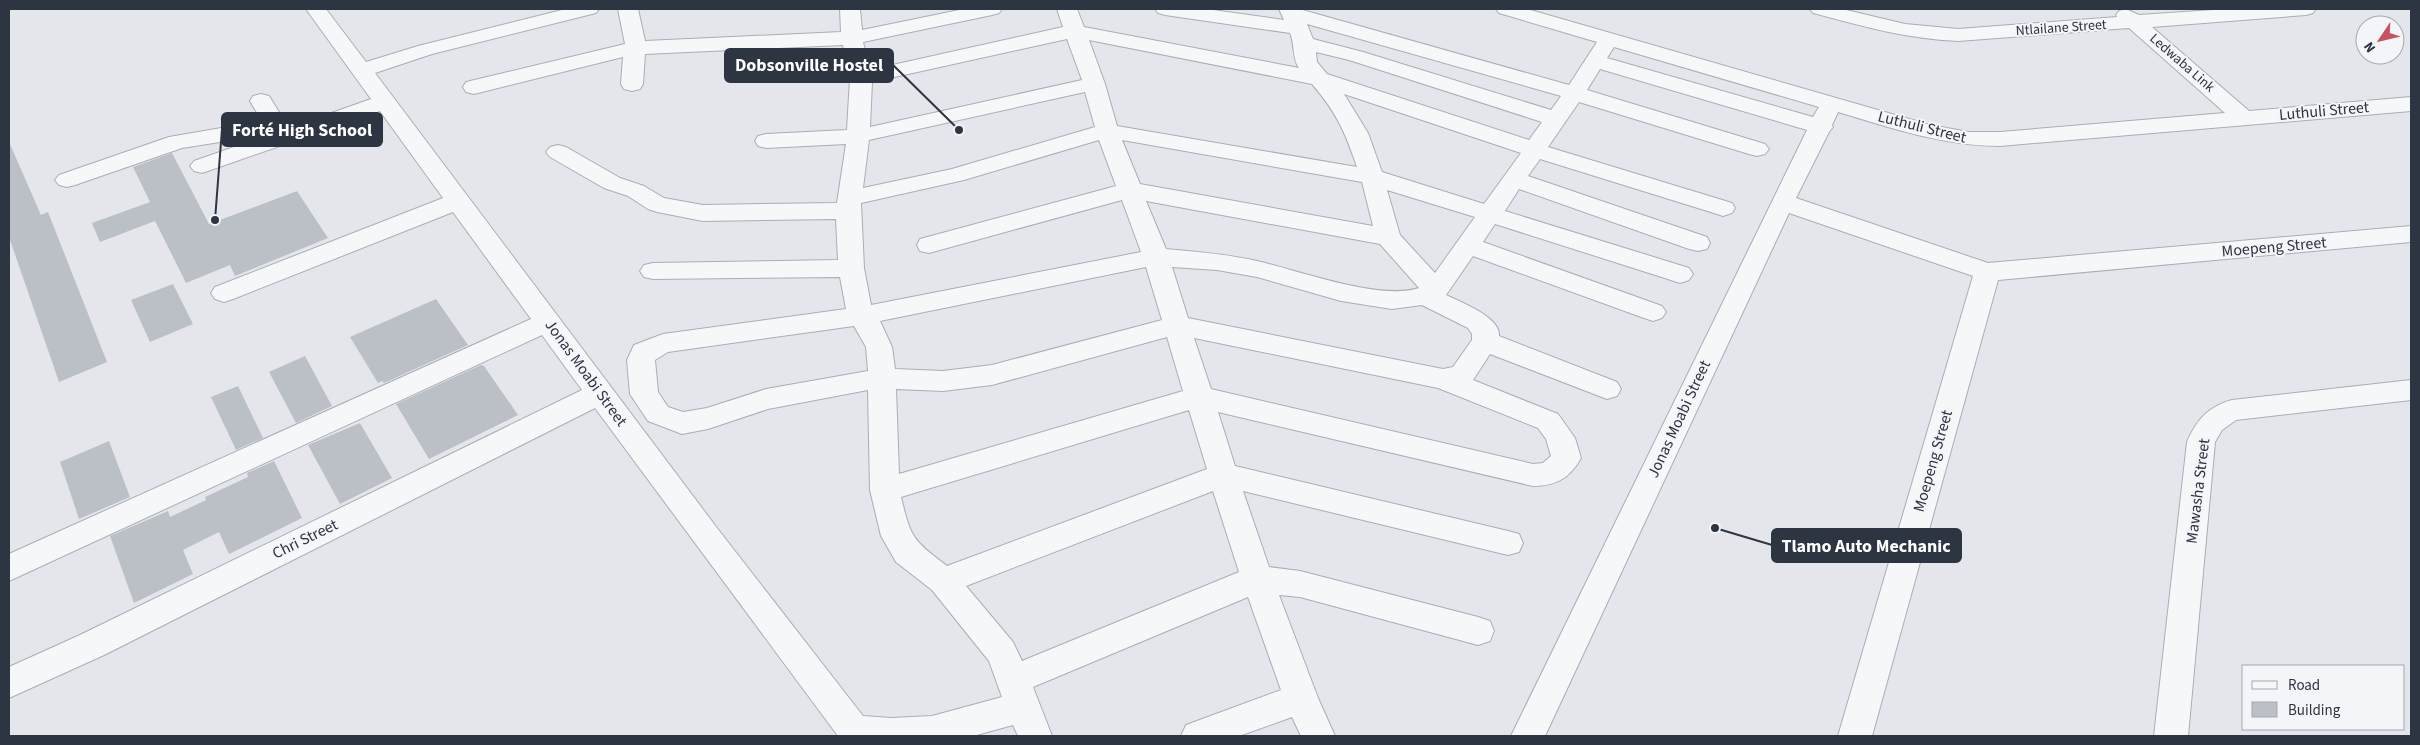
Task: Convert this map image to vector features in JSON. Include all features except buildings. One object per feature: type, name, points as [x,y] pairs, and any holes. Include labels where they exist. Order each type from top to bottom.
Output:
[{"type":"street","name":"Jonas Moabi Street","points":[[316,9],[706,537],[856,733]]},
{"type":"street","points":[[361,71],[460,41],[589,9]]},
{"type":"street","points":[[628,9],[636,48],[632,66],[632,84]]},
{"type":"street","points":[[850,9],[852,38],[862,78],[858,136],[849,204],[851,268],[860,316],[874,334],[879,347],[882,378],[885,490],[896,536],[907,553],[943,581],[1000,652],[1024,708]]},
{"type":"street","points":[[474,87],[636,48],[852,38],[992,9]]},
{"type":"street","points":[[1165,9],[1296,23],[1574,93],[1756,149]]},
{"type":"street","name":"Luthuli Street","points":[[1506,9],[1609,39],[1827,115],[1969,139],[2000,139],[2411,104]]},
{"type":"street","name":"Ntlailane Street","points":[[1820,9],[1892,28],[1938,35],[2127,15],[2306,9]]},
{"type":"street","name":"Ledwaba Link","points":[[2127,15],[2244,118]]},
{"type":"street","points":[[862,78],[1071,20],[1320,78],[1535,150],[1723,208]]},
{"type":"street","points":[[1071,20],[1094,84],[1107,131],[1156,256],[1257,579],[1301,698],[1318,736]]},
{"type":"street","points":[[1296,23],[1306,63],[1337,99],[1349,119],[1372,176],[1388,237],[1431,293],[1483,326],[1486,332],[1485,341],[1462,374],[1443,378]]},
{"type":"street","points":[[1296,23],[1366,59],[1556,119]]},
{"type":"street","points":[[885,490],[1199,397],[1533,476],[1546,475],[1560,468],[1566,458],[1564,446],[1558,432],[1548,421],[1443,378],[1178,325],[992,376],[943,381],[882,378],[766,399],[708,418],[682,423],[658,414],[644,394],[641,360],[644,352],[654,346],[860,316],[1156,256],[1217,262],[1257,269],[1341,292],[1392,300],[1431,293],[1514,180],[1609,39]]},
{"type":"street","points":[[1595,61],[1827,115]]},
{"type":"street","points":[[766,141],[858,136],[1094,84]]},
{"type":"street","points":[[261,101],[280,131]]},
{"type":"street","points":[[202,166],[280,131],[384,102]]},
{"type":"street","name":"Jonas Moabi Street","points":[[1528,736],[1782,202],[1827,115]]},
{"type":"street","points":[[67,180],[165,145],[280,131]]},
{"type":"street","points":[[558,152],[612,183],[636,191],[657,204],[703,213],[849,204],[1107,131],[1372,176],[1680,274]]},
{"type":"street","points":[[1514,180],[1698,242]]},
{"type":"street","points":[[929,245],[1129,190],[1388,237]]},
{"type":"street","points":[[224,293],[458,201]]},
{"type":"street","name":"Moepeng Street","points":[[1782,202],[1987,272],[2411,234]]},
{"type":"street","points":[[1467,245],[1653,312]]},
{"type":"street","points":[[653,271],[851,268]]},
{"type":"street","name":"Moepeng Street","points":[[1855,736],[1987,272]]},
{"type":"street","points":[[9,568],[548,322]]},
{"type":"street","points":[[1485,341],[1607,389]]},
{"type":"street","name":"Mawasha Street","points":[[2171,736],[2201,442],[2208,425],[2219,415],[2232,410],[2411,390]]},
{"type":"street","name":"Chri Street","points":[[9,683],[92,645],[601,393]]},
{"type":"street","points":[[943,581],[1223,475],[1508,543]]},
{"type":"street","points":[[856,733],[932,732],[1024,708],[1257,579],[1300,584],[1478,631]]},
{"type":"street","points":[[1198,736],[1301,698]]},
{"type":"place","name":"Dobsonville Hostel","points":[[959,130]]},
{"type":"place","name":"Forté High School","points":[[215,220]]},
{"type":"place","name":"Tlamo Auto Mechanic","points":[[1715,528]]}]
